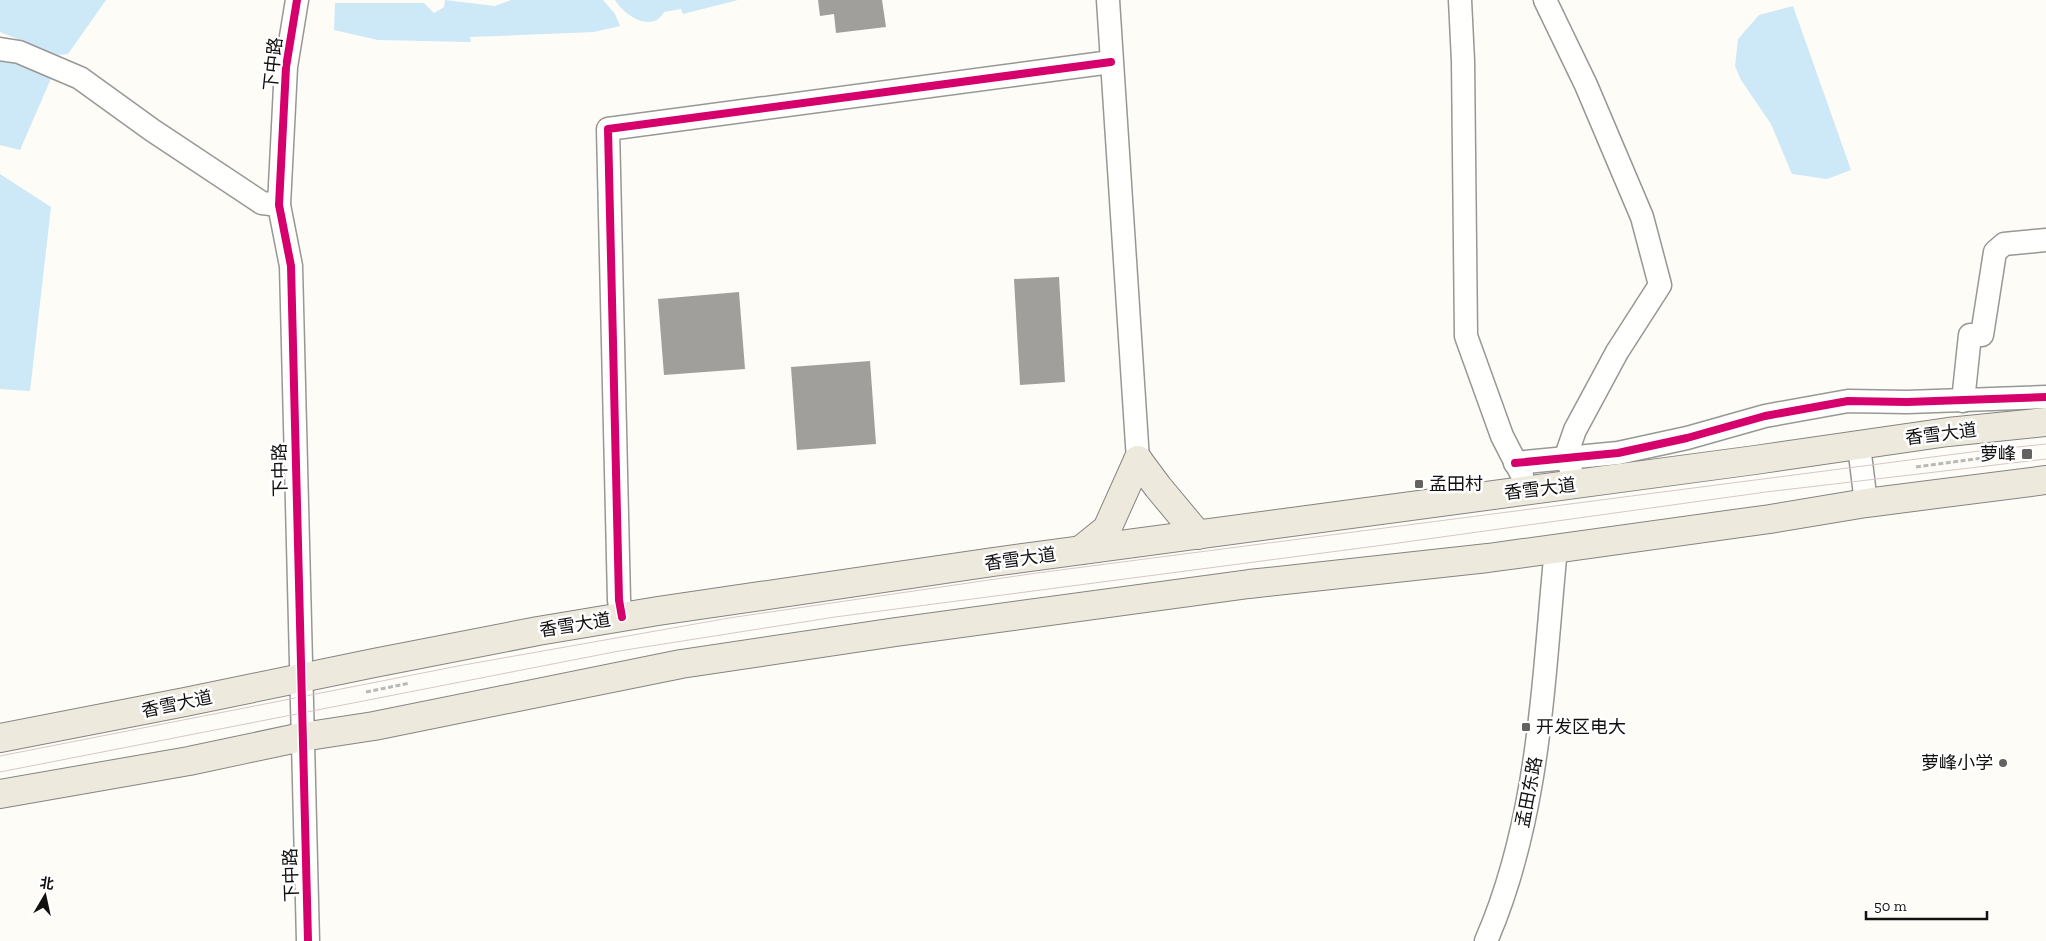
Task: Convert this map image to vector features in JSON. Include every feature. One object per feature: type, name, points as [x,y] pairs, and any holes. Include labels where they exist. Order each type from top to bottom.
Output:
[{"type":"main road","name":"香雪大道","points":[[0,738],[538,631],[809,588],[1859,446],[1948,432],[2046,422]]},
{"type":"main road","points":[[1080,550],[1107,529],[1138,460],[1198,535]]},
{"type":"main road","points":[[0,794],[374,726],[681,664],[1249,584],[1388,570],[1556,548],[1866,503],[2046,480]]},
{"type":"street","name":"下中路","points":[[298,0],[286,67],[279,205],[291,266],[308,941]]},
{"type":"street","points":[[1108,0],[1138,460]]},
{"type":"street","points":[[1460,0],[1463,61],[1466,336],[1502,436],[1529,490]]},
{"type":"street","points":[[1545,0],[1586,85],[1642,217],[1660,285],[1612,361],[1575,430],[1567,453],[1573,485]]},
{"type":"street","points":[[0,49],[19,52],[80,78],[152,130],[262,203],[279,205]]},
{"type":"street","points":[[622,617],[619,600],[608,129],[1112,62]]},
{"type":"street","points":[[1962,401],[1970,334],[1982,336],[1995,252],[2004,244],[2046,240]]},
{"type":"street","points":[[1515,463],[1618,453],[1687,438],[1765,416],[1848,401],[1962,401],[2046,397]]},
{"type":"street","points":[[1859,446],[1866,503]]},
{"type":"street","name":"孟田东路","points":[[1486,941],[1515,859],[1530,792],[1538,746],[1556,548]]},
{"type":"path","points":[[1916,466],[1982,458]]},
{"type":"path","points":[[366,692],[410,683]]},
{"type":"water","points":[[0,0],[106,0],[68,54],[58,55],[0,32]]},
{"type":"water","points":[[445,0],[495,6],[511,0],[603,0],[615,14],[620,26],[594,32],[470,37],[471,42],[378,40],[334,30],[335,3],[424,3],[434,13],[444,7]]},
{"type":"water","points":[[615,0],[738,0],[683,14],[681,9],[664,12],[653,22],[646,22],[631,16]]},
{"type":"water","points":[[1793,6],[1851,170],[1827,179],[1792,174],[1771,124],[1741,80],[1735,66],[1738,39],[1759,15]]},
{"type":"water","points":[[0,55],[53,74],[20,150],[0,145]]},
{"type":"water","points":[[0,174],[51,207],[30,391],[0,389]]},
{"type":"building","points":[[818,0],[882,0],[886,27],[836,33],[834,14],[820,16]]},
{"type":"building","points":[[1059,277],[1065,382],[1020,385],[1014,279]]},
{"type":"building","points":[[739,292],[745,369],[664,375],[658,299]]},
{"type":"building","points":[[870,361],[876,444],[797,450],[791,367]]},
{"type":"tram line","points":[[0,756],[458,666],[729,618],[1037,573],[1979,451],[2046,444]]},
{"type":"tram line","points":[[0,772],[619,651],[835,617],[1384,545],[1766,492],[2046,459]]},
{"type":"cycle path","points":[[297,0],[286,67],[279,205],[291,266],[308,941]]},
{"type":"cycle path","points":[[622,617],[619,600],[608,129],[1111,62]]},
{"type":"cycle path","points":[[1515,463],[1618,453],[1687,438],[1765,416],[1848,401],[1907,402],[2046,397]]},
{"type":"place","name":"萝峰","points":[[2027,454]]},
{"type":"place","name":"孟田村","points":[[1419,484]]},
{"type":"place","name":"开发区电大","points":[[1526,727]]},
{"type":"place","name":"萝峰小学","points":[[2003,763]]}]
